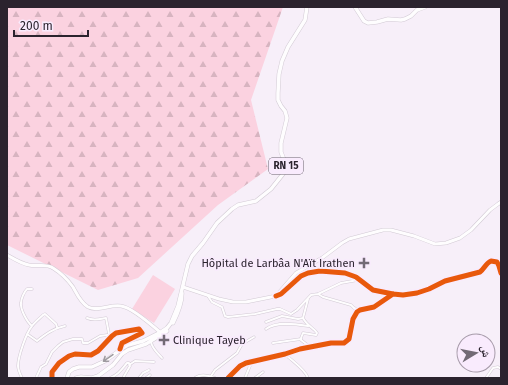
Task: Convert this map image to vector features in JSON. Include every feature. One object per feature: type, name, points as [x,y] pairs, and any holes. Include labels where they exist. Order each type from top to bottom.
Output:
[{"type":"main road","name":"RN 15","points":[[182,288],[190,260],[217,223],[235,206],[256,201],[271,189],[285,170],[286,165],[281,150],[281,143],[287,118],[285,111],[278,100],[280,74],[285,53],[305,20],[307,7]]},
{"type":"main road","points":[[355,7],[364,21],[368,23],[388,19],[405,19],[417,10],[425,7]]},
{"type":"main road","points":[[76,378],[92,378],[98,376],[113,365],[122,354],[151,341],[162,333],[170,323],[178,306],[182,288],[233,302],[246,302],[276,296],[296,273],[322,258],[349,239],[383,230],[391,230],[414,236],[435,244],[446,243],[460,238],[471,230],[490,210],[501,202]]},
{"type":"main road","points":[[7,255],[30,265],[47,266],[53,268],[69,282],[79,299],[88,307],[97,309],[109,306],[122,306],[145,320],[162,333]]},
{"type":"main road","points":[[67,378],[69,372],[73,369],[94,366],[105,361],[120,349],[128,345],[143,341],[162,333]]},
{"type":"street","points":[[276,296],[282,294],[301,276],[320,271],[345,273],[356,277],[373,290],[404,295],[430,289],[445,280],[480,272],[491,261],[497,262],[501,273]]},
{"type":"street","points":[[208,296],[212,302],[222,307],[225,316],[228,318],[277,309],[291,314],[311,296],[337,284],[359,280]]},
{"type":"street","points":[[32,289],[27,288],[25,290],[20,304],[32,326]]},
{"type":"street","points":[[318,294],[323,297],[351,305],[360,310],[374,307],[393,294]]},
{"type":"street","points":[[303,318],[308,298]]},
{"type":"street","points":[[228,378],[240,366],[252,361],[285,354],[300,349],[347,341],[349,339],[353,319],[360,310]]},
{"type":"street","points":[[22,378],[18,366],[27,334],[32,326],[45,314],[56,324],[57,327]]},
{"type":"street","points":[[266,322],[282,316],[298,319],[303,318]]},
{"type":"street","points":[[87,318],[96,320],[106,318],[109,334]]},
{"type":"street","points":[[301,339],[303,333],[317,334],[316,331],[309,326],[303,318]]},
{"type":"street","points":[[266,329],[273,326],[288,324],[309,326]]},
{"type":"street","points":[[27,334],[38,341],[44,335],[57,327],[65,326]]},
{"type":"street","points":[[36,378],[52,352],[63,342],[82,339],[83,343],[88,343],[100,336],[139,329],[142,333],[122,343],[120,349]]},
{"type":"street","points":[[52,378],[52,372],[59,363],[69,356],[75,354],[91,355],[98,351],[112,336],[116,334]]},
{"type":"street","points":[[211,376],[215,370],[237,353],[242,344],[254,337]]},
{"type":"street","points":[[273,343],[301,339],[310,347]]},
{"type":"street","points":[[151,341],[151,345],[162,358]]},
{"type":"street","points":[[285,354],[307,375],[308,378]]},
{"type":"street","points":[[110,378],[122,370],[127,363],[129,365],[136,361],[154,362]]},
{"type":"street","points":[[245,378],[252,361]]},
{"type":"street","points":[[123,378],[130,366],[129,365]]},
{"type":"street","points":[[486,378],[493,368],[501,368]]},
{"type":"street","points":[[139,378],[148,370]]},
{"type":"street","points":[[255,378],[263,372]]},
{"type":"street","points":[[146,378],[150,375]]},
{"type":"street","points":[[195,378],[199,375],[207,375],[215,378]]},
{"type":"green space","points":[[7,7],[283,7],[251,100],[268,169],[218,205],[138,278],[98,290],[7,245]]},
{"type":"green space","points":[[153,275],[175,289],[154,323],[132,309]]},
{"type":"cycle path","points":[[276,296],[281,294],[301,276],[320,271],[345,273],[356,277],[373,290],[403,295],[417,293],[445,281],[480,272],[491,261],[497,262],[501,273]]},
{"type":"cycle path","points":[[228,378],[240,366],[246,363],[300,349],[331,343],[344,343],[349,339],[353,319],[357,312],[374,307],[393,294]]},
{"type":"cycle path","points":[[52,378],[52,372],[59,363],[69,356],[75,354],[91,355],[98,351],[116,333],[139,329],[142,333],[122,343],[120,349]]},
{"type":"place","name":"Hôpital de Larbâa N'Aït Irathen","points":[[364,263]]},
{"type":"place","name":"Clinique Tayeb","points":[[164,340]]}]
